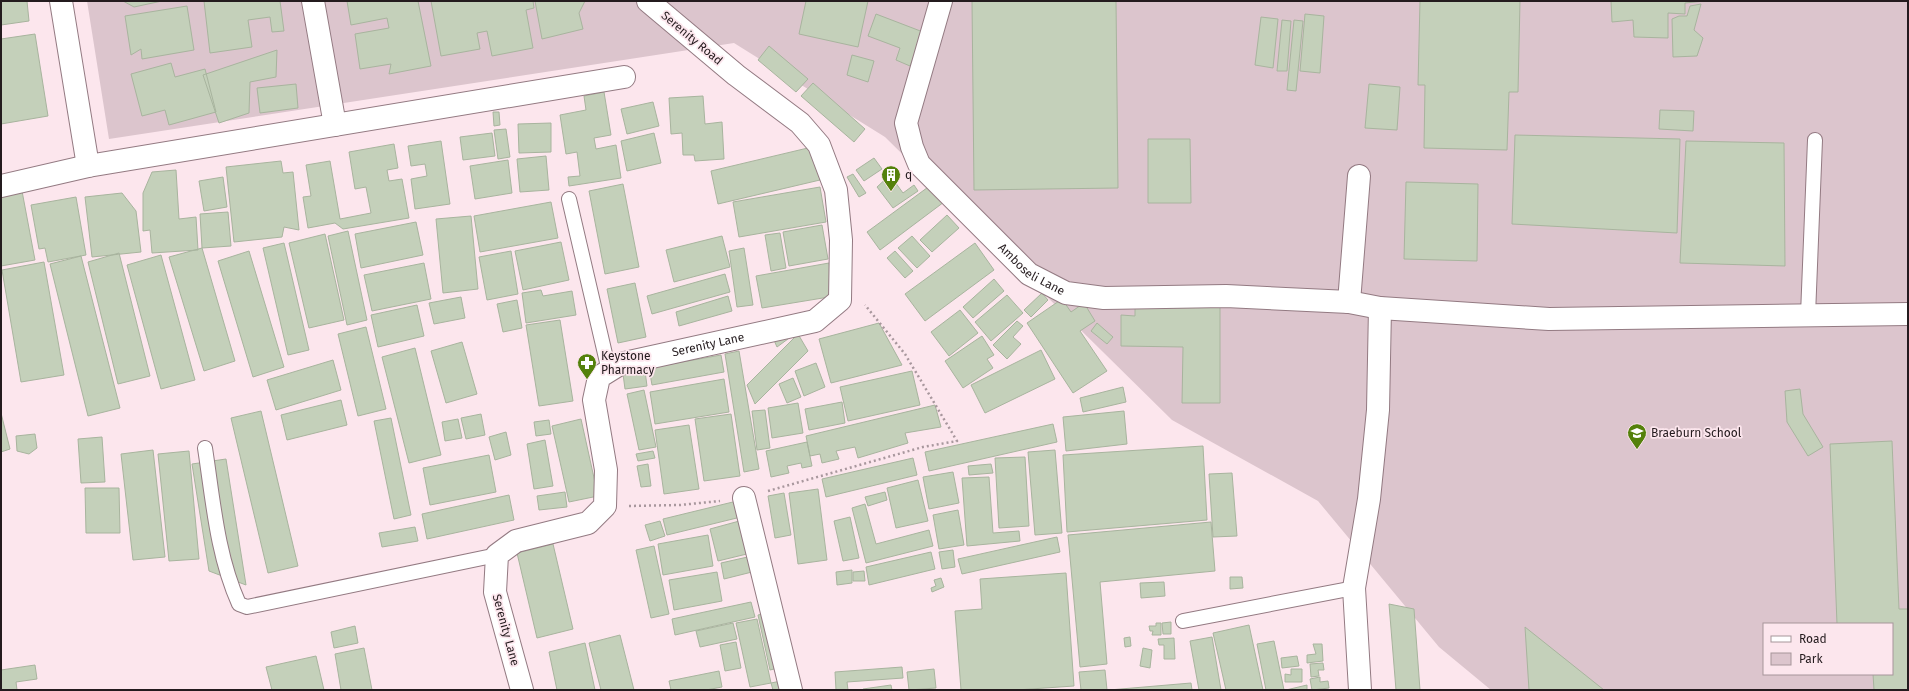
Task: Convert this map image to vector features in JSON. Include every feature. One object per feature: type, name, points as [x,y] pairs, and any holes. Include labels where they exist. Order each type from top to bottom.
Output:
[{"type":"street","points":[[61,1],[88,166]]},
{"type":"street","points":[[313,1],[335,125]]},
{"type":"street","name":"Serenity Road","points":[[648,1],[736,75]]},
{"type":"street","name":"Amboseli Lane","points":[[941,1],[907,116],[907,130],[919,164],[1029,274],[1066,293],[1104,298],[1226,296],[1349,302],[1380,308],[1549,319],[1908,314]]},
{"type":"street","name":"Serenity Lane","points":[[605,506],[606,470],[594,400],[599,377],[620,364],[815,321],[840,300],[839,275],[841,240],[836,190],[819,145],[800,123],[736,75]]},
{"type":"street","points":[[1,186],[88,166],[624,77]]},
{"type":"street","points":[[1349,302],[1359,176]]},
{"type":"street","points":[[1360,690],[1354,588],[1369,499],[1378,410],[1380,308]]},
{"type":"street","points":[[744,498],[791,690]]},
{"type":"street","points":[[497,555],[516,541],[588,523],[605,506]]},
{"type":"street","name":"Serenity Lane","points":[[497,555],[495,592],[522,690]]},
{"type":"lane","points":[[1808,315],[1815,140]]},
{"type":"lane","points":[[570,199],[609,371]]},
{"type":"lane","points":[[205,448],[221,550],[231,587],[239,604],[247,607],[497,555]]},
{"type":"lane","points":[[1183,621],[1354,588]]},
{"type":"path","points":[[605,506],[680,505],[744,498],[923,448],[958,441],[905,354],[839,275]]},
{"type":"green space","points":[[87,1],[1908,1],[1908,690],[1491,690],[1439,647],[1318,501],[1172,420],[885,137],[734,43],[109,139]]},
{"type":"building","points":[[1,1],[27,1],[29,21],[1,25]]},
{"type":"building","points":[[123,1],[162,1],[134,7]]},
{"type":"building","points":[[204,1],[280,1],[284,31],[272,32],[270,17],[248,20],[252,47],[210,53]]},
{"type":"building","points":[[347,1],[418,1],[431,66],[389,74],[391,64],[360,69],[355,34],[389,28],[387,18],[351,25]]},
{"type":"building","points":[[431,1],[533,1],[534,8],[526,10],[533,48],[492,56],[487,31],[477,33],[480,49],[441,56]]},
{"type":"building","points":[[535,1],[585,1],[579,13],[583,29],[542,39]]},
{"type":"building","points":[[806,1],[868,1],[858,47],[799,34]]},
{"type":"building","points":[[972,1],[1116,1],[1118,188],[974,190]]},
{"type":"building","points":[[1420,1],[1520,1],[1518,92],[1509,92],[1507,150],[1424,148],[1425,85],[1418,85]]},
{"type":"building","points":[[1611,1],[1705,1],[1685,3],[1685,14],[1668,13],[1668,38],[1634,37],[1633,20],[1612,22]]},
{"type":"building","points":[[1701,4],[1694,30],[1703,38],[1697,56],[1673,57],[1672,19],[1679,16],[1687,16],[1690,6]]},
{"type":"building","points":[[187,6],[194,50],[142,59],[141,49],[131,55],[125,16]]},
{"type":"building","points":[[876,14],[923,32],[910,66],[896,60],[900,48],[868,36]]},
{"type":"building","points":[[1305,14],[1324,16],[1320,73],[1300,71]]},
{"type":"building","points":[[1261,17],[1278,19],[1273,68],[1255,65]]},
{"type":"building","points":[[1282,20],[1291,21],[1287,71],[1277,71]]},
{"type":"building","points":[[1294,20],[1303,21],[1296,91],[1287,90]]},
{"type":"building","points":[[35,34],[48,116],[1,124],[1,39]]},
{"type":"building","points":[[769,46],[808,79],[796,92],[758,60]]},
{"type":"building","points":[[277,50],[276,77],[250,82],[249,113],[219,123],[203,75]]},
{"type":"building","points":[[852,55],[874,61],[868,82],[847,75]]},
{"type":"building","points":[[171,63],[175,77],[205,69],[216,112],[169,125],[165,110],[142,116],[131,74]]},
{"type":"building","points":[[813,83],[865,129],[854,142],[801,96]]},
{"type":"building","points":[[296,84],[298,108],[260,113],[257,88]]},
{"type":"building","points":[[1369,84],[1400,87],[1397,130],[1365,128]]},
{"type":"building","points":[[604,92],[611,135],[594,138],[596,149],[616,145],[621,178],[569,186],[568,177],[580,176],[577,152],[566,154],[560,115],[586,110],[584,96]]},
{"type":"building","points":[[703,96],[705,124],[722,122],[724,159],[695,161],[694,155],[683,155],[682,133],[671,134],[669,98]]},
{"type":"building","points":[[653,102],[659,126],[627,134],[621,109]]},
{"type":"building","points":[[1660,110],[1694,111],[1693,131],[1659,129]]},
{"type":"building","points":[[493,112],[499,112],[500,125],[494,126]]},
{"type":"building","points":[[551,123],[551,152],[519,153],[518,124]]},
{"type":"building","points":[[506,129],[510,157],[498,159],[494,130]]},
{"type":"building","points":[[492,133],[495,156],[463,160],[460,137]]},
{"type":"building","points":[[654,133],[661,163],[627,171],[621,141]]},
{"type":"building","points":[[1515,135],[1680,139],[1677,233],[1512,224]]},
{"type":"building","points":[[1148,139],[1190,139],[1191,203],[1148,203]]},
{"type":"building","points":[[441,141],[450,204],[415,209],[411,179],[427,176],[425,164],[411,166],[408,146]]},
{"type":"building","points":[[1686,141],[1784,143],[1785,266],[1680,263]]},
{"type":"building","points":[[394,144],[398,168],[387,170],[389,181],[402,179],[409,218],[343,229],[335,223],[308,228],[303,197],[311,196],[306,165],[330,161],[340,219],[371,213],[366,187],[355,189],[349,152]]},
{"type":"building","points":[[812,147],[820,180],[718,204],[711,171]]},
{"type":"building","points":[[546,156],[549,190],[520,192],[517,159]]},
{"type":"building","points":[[874,158],[882,169],[864,181],[856,170]]},
{"type":"building","points":[[508,160],[512,193],[475,199],[470,166]]},
{"type":"building","points":[[281,161],[283,173],[293,172],[299,230],[284,227],[282,237],[234,242],[226,167]]},
{"type":"building","points":[[176,170],[179,219],[196,217],[198,250],[152,253],[150,230],[143,231],[143,193],[152,172]]},
{"type":"building","points":[[853,174],[866,193],[859,197],[847,177]]},
{"type":"building","name":"q","points":[[890,175],[903,193],[914,185],[918,191],[893,208],[877,187]]},
{"type":"building","points":[[223,177],[227,207],[204,211],[199,181]]},
{"type":"building","points":[[935,182],[948,199],[880,250],[867,232]]},
{"type":"building","points":[[1406,182],[1478,184],[1477,261],[1404,259]]},
{"type":"building","points":[[623,184],[639,267],[605,274],[589,191]]},
{"type":"building","points":[[820,187],[826,222],[739,237],[733,202]]},
{"type":"building","points":[[22,191],[35,260],[1,266],[1,194]]},
{"type":"building","points":[[122,193],[136,211],[141,252],[92,257],[85,197]]},
{"type":"building","points":[[76,197],[86,255],[48,262],[45,248],[39,249],[31,205]]},
{"type":"building","points":[[551,202],[558,238],[480,252],[474,216]]},
{"type":"building","points":[[228,212],[231,246],[202,248],[200,214]]},
{"type":"building","points":[[947,215],[959,228],[932,252],[920,240]]},
{"type":"building","points":[[471,216],[478,289],[443,293],[436,219]]},
{"type":"building","points":[[416,222],[423,255],[361,268],[355,234]]},
{"type":"building","points":[[822,225],[828,259],[789,266],[783,232]]},
{"type":"building","points":[[348,231],[367,320],[347,325],[328,236]]},
{"type":"building","points":[[780,233],[786,268],[771,271],[765,235]]},
{"type":"building","points":[[325,234],[344,320],[309,328],[289,243]]},
{"type":"building","points":[[722,236],[730,267],[674,282],[666,250]]},
{"type":"building","points":[[912,236],[930,256],[917,268],[898,248]]},
{"type":"building","points":[[561,242],[569,280],[523,290],[515,251]]},
{"type":"building","points":[[284,243],[309,350],[288,355],[263,248]]},
{"type":"building","points":[[975,243],[994,270],[925,321],[905,294]]},
{"type":"building","points":[[202,248],[235,361],[204,371],[169,257]]},
{"type":"building","points":[[744,248],[753,305],[737,307],[729,251]]},
{"type":"building","points":[[249,251],[284,367],[253,377],[218,261]]},
{"type":"building","points":[[511,251],[518,294],[487,300],[479,257]]},
{"type":"building","points":[[895,251],[913,271],[905,278],[887,258]]},
{"type":"building","points":[[119,253],[150,376],[118,384],[88,262]]},
{"type":"building","points":[[161,255],[195,380],[161,389],[127,265]]},
{"type":"building","points":[[81,256],[120,408],[88,416],[50,264]]},
{"type":"building","points":[[44,262],[64,375],[21,382],[2,270]]},
{"type":"building","points":[[424,263],[431,299],[372,311],[364,275]]},
{"type":"building","points":[[829,263],[835,296],[762,308],[756,276]]},
{"type":"building","points":[[725,274],[730,292],[652,314],[647,296]]},
{"type":"building","points":[[994,279],[1004,291],[973,318],[963,307]]},
{"type":"building","points":[[635,283],[646,337],[618,343],[607,289]]},
{"type":"building","points":[[541,290],[543,296],[572,291],[576,315],[526,323],[522,293]]},
{"type":"building","points":[[1042,293],[1048,300],[1031,317],[1024,310]]},
{"type":"building","points":[[1007,295],[1023,313],[991,341],[975,322]]},
{"type":"building","points":[[728,296],[732,311],[679,326],[676,312]]},
{"type":"building","points":[[461,297],[465,318],[434,324],[429,303]]},
{"type":"building","points":[[1062,299],[1071,312],[1084,303],[1095,321],[1080,331],[1107,371],[1073,393],[1027,323]]},
{"type":"building","points":[[517,300],[522,328],[503,332],[497,304]]},
{"type":"building","points":[[1135,303],[1220,303],[1220,403],[1182,403],[1183,347],[1121,346],[1121,315],[1135,316]]},
{"type":"building","points":[[417,305],[424,336],[378,347],[371,315]]},
{"type":"building","points":[[960,310],[978,333],[949,356],[931,332]]},
{"type":"building","points":[[560,320],[573,401],[539,406],[526,325]]},
{"type":"building","points":[[1017,321],[1023,326],[1013,337],[1021,344],[1007,359],[993,345]]},
{"type":"building","points":[[879,323],[902,365],[831,383],[819,339]]},
{"type":"building","points":[[1097,323],[1113,337],[1107,344],[1091,331]]},
{"type":"building","points":[[366,327],[386,409],[358,416],[338,334]]},
{"type":"building","points":[[798,334],[808,351],[755,404],[747,385]]},
{"type":"building","points":[[792,336],[777,347],[773,338]]},
{"type":"building","points":[[982,336],[994,355],[987,359],[993,368],[963,388],[945,361]]},
{"type":"building","points":[[462,342],[477,394],[446,403],[431,351]]},
{"type":"building","points":[[415,348],[441,455],[409,463],[382,357]]},
{"type":"building","points":[[1041,350],[1055,379],[985,413],[971,385]]},
{"type":"building","points":[[739,351],[759,469],[744,472],[725,354]]},
{"type":"building","points":[[721,355],[724,372],[652,385],[649,368]]},
{"type":"building","points":[[333,360],[341,390],[276,410],[267,380]]},
{"type":"building","points":[[816,363],[825,387],[804,396],[795,371]]},
{"type":"building","points":[[645,371],[647,386],[625,389],[623,374]]},
{"type":"building","points":[[912,371],[920,405],[848,421],[840,387]]},
{"type":"building","points":[[793,378],[801,397],[787,403],[779,384]]},
{"type":"building","points":[[724,379],[729,412],[655,424],[650,392]]},
{"type":"building","points":[[1123,387],[1126,402],[1083,412],[1080,398]]},
{"type":"building","points":[[1800,389],[1803,414],[1823,447],[1808,456],[1787,422],[1785,391]]},
{"type":"building","points":[[644,390],[656,447],[639,450],[627,394]]},
{"type":"building","points":[[341,400],[347,425],[287,440],[281,415]]},
{"type":"building","points":[[842,402],[845,423],[809,430],[805,409]]},
{"type":"building","points":[[798,403],[803,433],[772,438],[768,408]]},
{"type":"building","points":[[935,405],[941,427],[905,433],[908,443],[858,458],[855,447],[836,451],[839,459],[822,463],[820,454],[810,456],[806,436]]},
{"type":"building","points":[[765,410],[770,448],[757,450],[752,411]]},
{"type":"building","points":[[261,411],[298,566],[268,573],[231,418]]},
{"type":"building","points":[[1124,411],[1127,444],[1066,451],[1063,417]]},
{"type":"building","points":[[1,413],[10,449],[1,452]]},
{"type":"building","points":[[481,414],[485,435],[466,439],[461,418]]},
{"type":"building","points":[[731,414],[740,476],[704,481],[695,419]]},
{"type":"building","points":[[391,418],[411,515],[394,519],[374,421]]},
{"type":"building","points":[[458,419],[462,438],[445,441],[442,422]]},
{"type":"building","points":[[581,419],[598,496],[569,502],[552,426]]},
{"type":"building","points":[[549,420],[551,434],[536,436],[534,422]]},
{"type":"building","points":[[1053,424],[1057,442],[929,471],[925,452]]},
{"type":"building","points":[[689,425],[699,489],[664,494],[655,430]]},
{"type":"building","points":[[506,432],[511,455],[495,460],[489,437]]},
{"type":"building","points":[[35,434],[37,448],[29,454],[17,451],[16,436]]},
{"type":"building","points":[[102,437],[105,482],[81,483],[78,439]]},
{"type":"building","points":[[545,440],[553,486],[534,489],[527,444]]},
{"type":"building","points":[[1892,441],[1899,609],[1908,609],[1908,690],[1874,690],[1873,675],[1893,675],[1893,623],[1837,623],[1830,444]]},
{"type":"building","points":[[807,442],[812,466],[802,468],[801,463],[787,466],[789,473],[771,477],[766,451]]},
{"type":"building","points":[[1203,446],[1207,520],[1067,532],[1063,455]]},
{"type":"building","points":[[153,450],[165,557],[133,560],[121,454]]},
{"type":"building","points":[[1055,450],[1062,533],[1035,535],[1028,452]]},
{"type":"building","points":[[189,451],[199,559],[169,561],[158,454]]},
{"type":"building","points":[[653,451],[655,458],[638,461],[636,454]]},
{"type":"building","points":[[489,455],[496,492],[430,505],[423,468]]},
{"type":"building","points":[[1025,457],[1029,526],[999,528],[995,458]]},
{"type":"building","points":[[913,458],[917,475],[826,497],[822,479]]},
{"type":"building","points":[[226,459],[246,585],[209,571],[192,464]]},
{"type":"building","points":[[648,464],[651,486],[641,487],[637,466]]},
{"type":"building","points":[[991,464],[993,473],[969,475],[968,466]]},
{"type":"building","points":[[953,472],[959,503],[929,509],[923,477]]},
{"type":"building","points":[[1232,473],[1237,536],[1213,537],[1209,474]]},
{"type":"building","points":[[989,477],[993,533],[1019,531],[1020,541],[967,546],[962,478]]},
{"type":"building","points":[[918,480],[928,521],[896,528],[887,488]]},
{"type":"building","points":[[85,488],[119,488],[120,533],[86,533]]},
{"type":"building","points":[[818,489],[827,560],[798,564],[789,493]]},
{"type":"building","points":[[565,492],[567,507],[539,510],[537,496]]},
{"type":"building","points":[[885,492],[887,500],[868,506],[865,497]]},
{"type":"building","points":[[784,493],[791,535],[775,538],[768,496]]},
{"type":"building","points":[[509,495],[514,520],[427,539],[422,514]]},
{"type":"building","points":[[737,501],[741,517],[667,535],[663,519]]},
{"type":"building","points":[[865,504],[876,544],[929,530],[933,546],[866,563],[852,508]]},
{"type":"building","points":[[958,510],[964,545],[939,549],[933,515]]},
{"type":"building","points":[[850,517],[859,558],[843,561],[834,521]]},
{"type":"building","points":[[743,520],[751,553],[718,561],[710,529]]},
{"type":"building","points":[[660,521],[665,536],[650,541],[645,525]]},
{"type":"building","points":[[1211,522],[1215,571],[1100,582],[1107,664],[1080,667],[1068,535]]},
{"type":"building","points":[[415,527],[418,541],[382,547],[379,533]]},
{"type":"building","points":[[708,535],[713,566],[663,575],[658,544]]},
{"type":"building","points":[[1057,537],[1060,552],[962,574],[958,559]]},
{"type":"building","points":[[553,544],[573,629],[537,638],[517,553]]},
{"type":"building","points":[[654,546],[669,614],[651,618],[636,550]]},
{"type":"building","points":[[953,550],[955,567],[942,569],[939,552]]},
{"type":"building","points":[[931,552],[935,569],[869,585],[866,567]]},
{"type":"building","points":[[752,556],[756,571],[724,579],[721,563]]},
{"type":"building","points":[[852,570],[852,583],[837,585],[836,572]]},
{"type":"building","points":[[864,571],[865,581],[853,581],[853,572]]},
{"type":"building","points":[[717,572],[722,601],[674,610],[669,580]]},
{"type":"building","points":[[1066,573],[1074,686],[1016,690],[961,690],[955,611],[982,609],[980,579]]},
{"type":"building","points":[[1230,577],[1242,577],[1243,588],[1230,589]]},
{"type":"building","points":[[941,578],[944,587],[932,592],[931,588],[936,586],[934,580]]},
{"type":"building","points":[[1164,582],[1165,596],[1141,598],[1140,583]]},
{"type":"building","points":[[751,602],[755,617],[675,635],[672,619]]},
{"type":"building","points":[[1389,604],[1414,609],[1420,690],[1396,690]]},
{"type":"building","points":[[770,612],[782,667],[770,670],[758,615]]},
{"type":"building","points":[[757,619],[771,683],[750,687],[736,623]]},
{"type":"building","points":[[1171,622],[1171,634],[1163,634],[1162,623]]},
{"type":"building","points":[[733,623],[737,639],[700,647],[696,631]]},
{"type":"building","points":[[1156,623],[1161,623],[1161,635],[1152,635],[1153,631],[1150,631],[1149,626],[1156,626]]},
{"type":"building","points":[[1249,625],[1263,690],[1226,690],[1213,633]]},
{"type":"building","points":[[355,626],[358,643],[334,648],[331,632]]},
{"type":"building","points":[[1525,627],[1604,690],[1529,690]]},
{"type":"building","points":[[620,635],[634,690],[601,690],[589,643]]},
{"type":"building","points":[[1130,637],[1131,646],[1125,647],[1124,638]]},
{"type":"building","points":[[1212,637],[1221,690],[1199,690],[1190,641]]},
{"type":"building","points":[[1174,638],[1175,659],[1164,659],[1164,645],[1159,645],[1158,639]]},
{"type":"building","points":[[1274,641],[1284,690],[1266,690],[1257,644]]},
{"type":"building","points":[[736,642],[741,668],[725,671],[720,645]]},
{"type":"building","points":[[585,643],[595,690],[557,690],[549,652]]},
{"type":"building","points":[[1313,644],[1322,644],[1323,661],[1307,663],[1307,655],[1316,654]]},
{"type":"building","points":[[364,648],[372,690],[341,690],[335,654]]},
{"type":"building","points":[[1143,648],[1152,650],[1150,668],[1140,666]]},
{"type":"building","points":[[316,656],[324,690],[272,690],[266,667]]},
{"type":"building","points":[[1297,656],[1299,666],[1282,668],[1281,658]]},
{"type":"building","points":[[1323,663],[1324,670],[1318,670],[1319,676],[1311,677],[1310,664]]},
{"type":"building","points":[[35,665],[37,679],[16,682],[17,690],[1,690],[1,670]]},
{"type":"building","points":[[902,667],[903,678],[847,682],[848,690],[836,690],[835,672]]},
{"type":"building","points":[[934,669],[936,688],[909,690],[907,672]]},
{"type":"building","points":[[1291,669],[1302,669],[1302,682],[1285,682],[1285,674],[1291,675]]},
{"type":"building","points":[[1105,670],[1107,690],[1081,690],[1079,672]]},
{"type":"building","points":[[719,671],[722,687],[706,690],[671,690],[669,681]]},
{"type":"building","points":[[1320,677],[1320,682],[1328,681],[1329,688],[1312,690],[1310,679]]},
{"type":"building","points":[[786,680],[782,690],[773,690],[771,683]]},
{"type":"building","points":[[1191,683],[1192,690],[1109,690]]},
{"type":"building","points":[[891,685],[892,690],[863,689]]},
{"type":"building","points":[[1307,685],[1307,690],[1286,690]]},
{"type":"place","name":"q","points":[[891,192]]},
{"type":"place","name":"Keystone Pharmacy","points":[[587,380]]},
{"type":"place","name":"Braeburn School","points":[[1637,450]]}]
